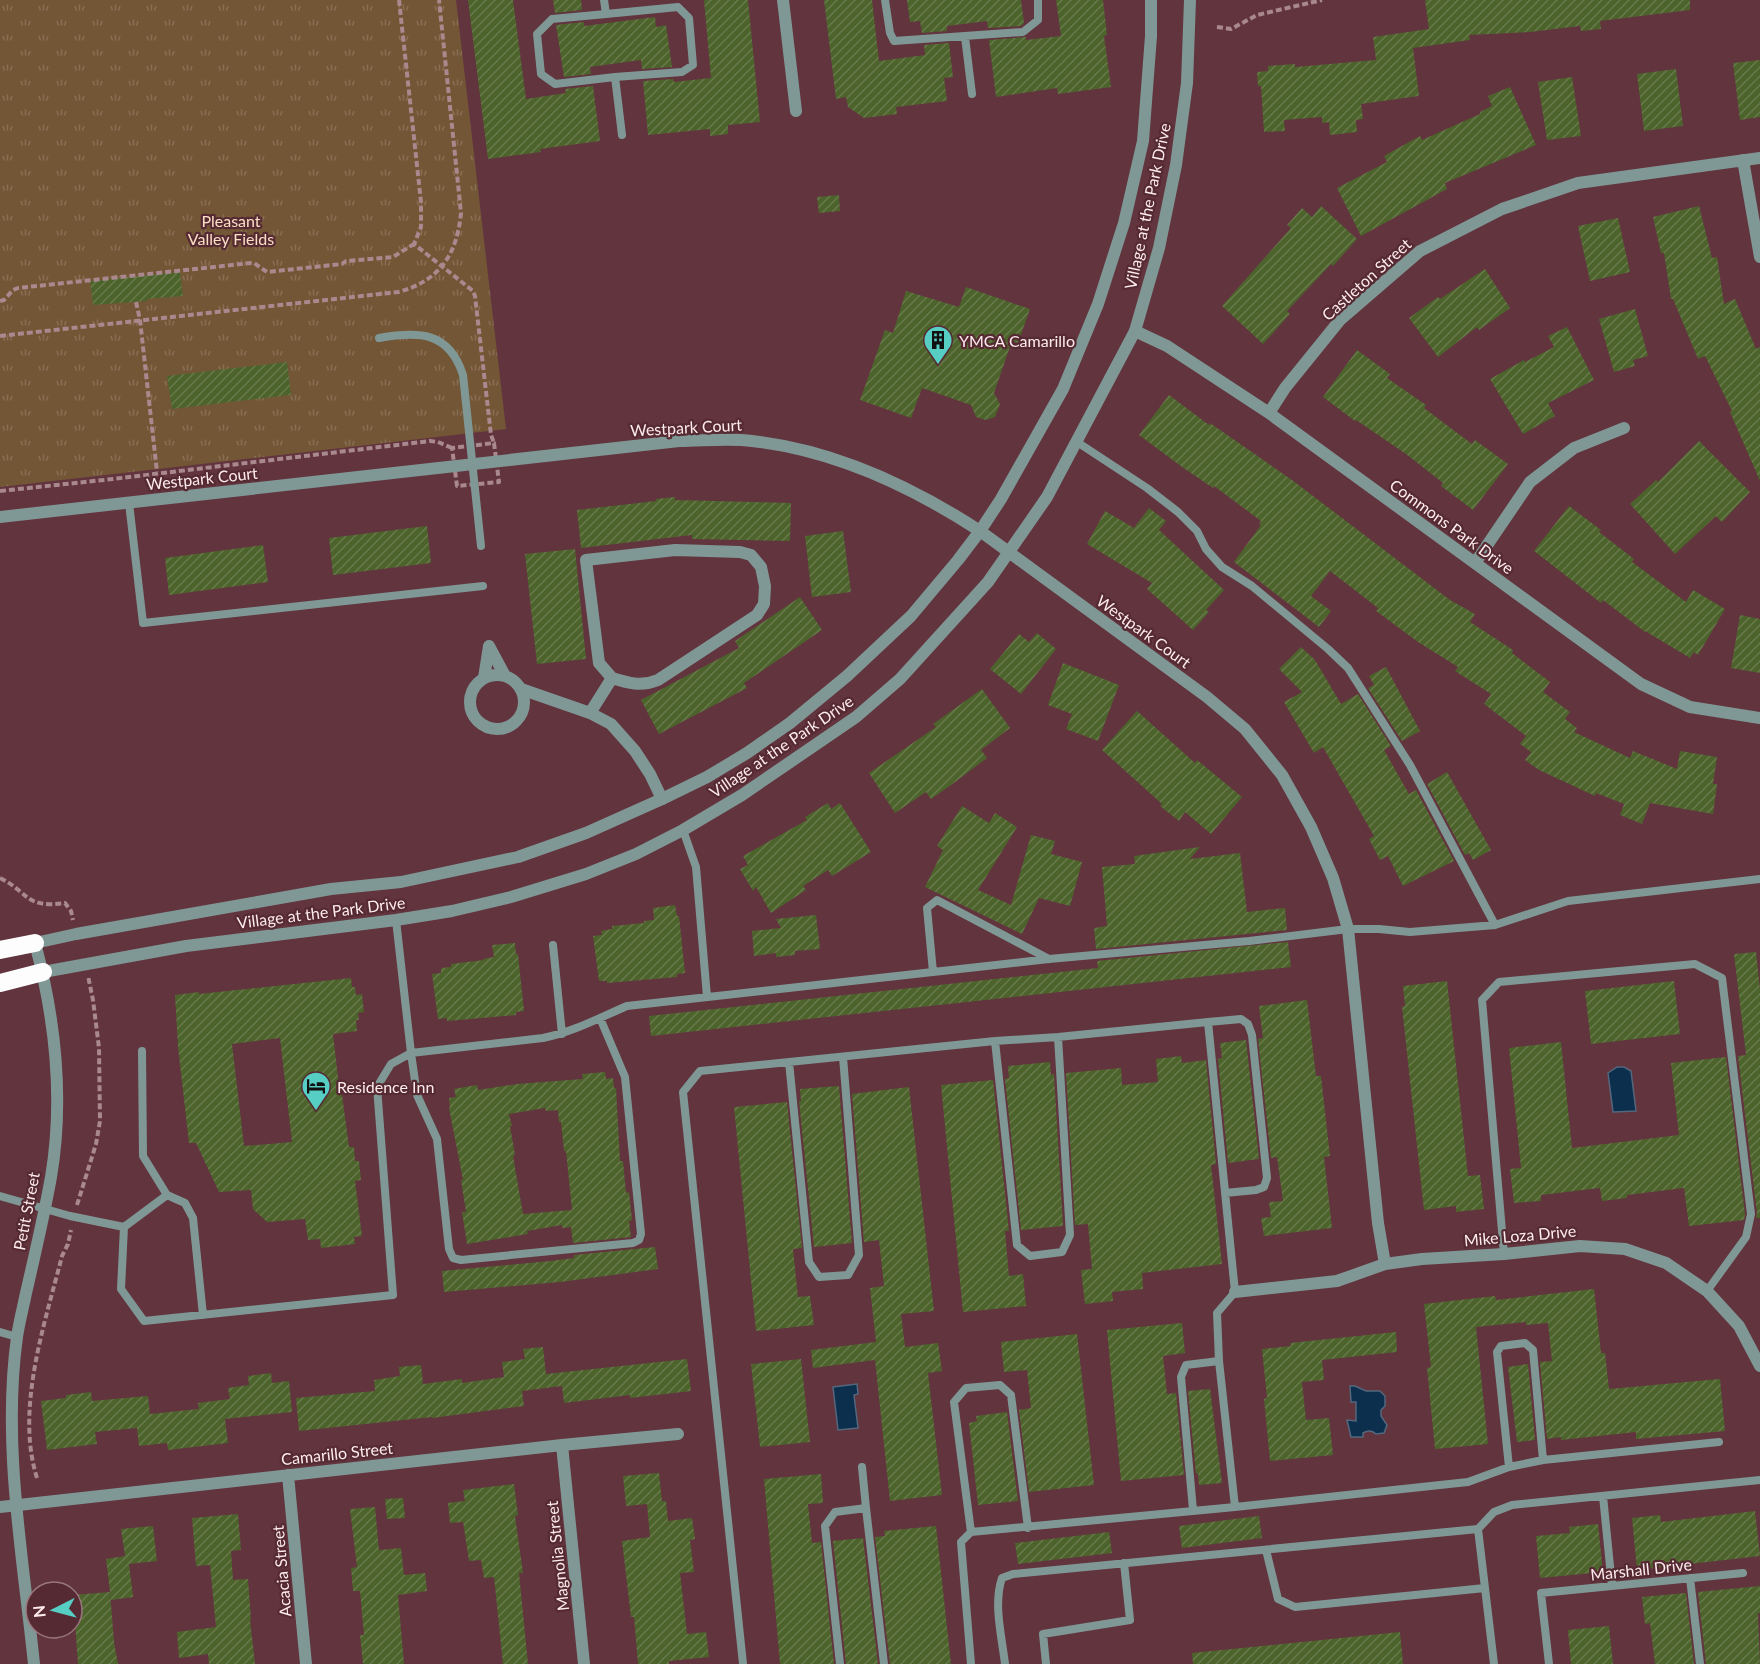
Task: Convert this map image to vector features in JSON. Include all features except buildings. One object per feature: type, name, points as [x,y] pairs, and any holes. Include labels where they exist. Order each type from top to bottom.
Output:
[{"type":"highway","points":[[0,950],[35,943]]},
{"type":"highway","points":[[0,983],[43,972]]},
{"type":"street","points":[[783,0],[796,111]]},
{"type":"street","name":"Village at the Park Drive","points":[[35,943],[331,890],[401,882],[518,857],[586,833],[662,800],[707,777],[790,723],[847,676],[911,616],[980,531],[1001,499],[1063,389],[1098,304],[1124,223],[1143,141],[1151,36],[1151,0]]},
{"type":"street","name":"Village at the Park Drive","points":[[43,972],[186,946],[452,911],[522,894],[586,874],[636,854],[683,830],[752,789],[862,712],[900,679],[984,588],[1047,497],[1136,331],[1159,248],[1176,165],[1187,83],[1190,0]]},
{"type":"street","name":"Castleton Street","points":[[1269,413],[1285,388],[1340,320],[1420,251],[1502,209],[1578,183],[1760,158]]},
{"type":"street","points":[[1743,160],[1760,257]]},
{"type":"street","name":"Commons Park Drive","points":[[1136,331],[1167,346],[1269,413],[1641,684],[1690,707],[1760,718]]},
{"type":"street","points":[[1475,563],[1530,482],[1574,448],[1624,428]]},
{"type":"street","name":"Westpark Court","points":[[0,517],[679,441],[752,441],[822,454],[883,476],[954,513],[1207,697],[1245,729],[1282,775],[1311,827],[1333,878],[1348,929],[1378,1223],[1385,1264]]},
{"type":"street","points":[[675,550],[740,552],[751,555],[761,567],[765,586],[764,604],[757,615],[658,680],[648,684],[630,683],[612,678],[599,663],[586,560],[675,550]]},
{"type":"street","points":[[484,678],[489,646],[505,676]]},
{"type":"street","points":[[494,675],[505,676],[521,689],[524,700],[523,711],[518,720],[505,729],[488,729],[472,715],[469,699],[472,689],[484,678],[494,675]]},
{"type":"street","points":[[590,713],[612,678]]},
{"type":"street","points":[[521,689],[590,713],[611,724],[635,751],[650,774],[662,800]]},
{"type":"street","points":[[523,711],[553,700]]},
{"type":"street","name":"Petit Street","points":[[34,1664],[12,1453],[12,1414],[17,1337],[51,1174],[57,1118],[56,1068],[49,1003],[35,943]]},
{"type":"street","name":"Mike Loza Drive","points":[[1235,1292],[1337,1281],[1385,1264],[1422,1259],[1580,1246],[1625,1249],[1666,1263],[1707,1290],[1739,1326],[1760,1366]]},
{"type":"street","name":"Camarillo Street","points":[[0,1507],[678,1434]]},
{"type":"street","name":"Magnolia Street","points":[[562,1445],[584,1664]]},
{"type":"street","name":"Acacia Street","points":[[288,1475],[306,1664]]},
{"type":"lane","points":[[604,0],[606,14]]},
{"type":"lane","points":[[885,0],[890,33],[894,41],[1023,32],[1038,21],[1038,0]]},
{"type":"lane","points":[[678,7],[689,18],[693,65],[682,72],[615,76],[555,84],[541,74],[537,34],[552,19],[678,7]]},
{"type":"lane","points":[[965,37],[972,94]]},
{"type":"lane","points":[[615,76],[622,135]]},
{"type":"lane","points":[[379,338],[409,333],[421,334],[440,342],[454,356],[463,375],[481,546]]},
{"type":"lane","points":[[1077,442],[1147,488],[1178,512],[1197,531],[1206,549],[1222,567],[1252,586],[1348,668],[1410,765],[1495,925]]},
{"type":"lane","points":[[129,503],[143,623],[483,586]]},
{"type":"lane","points":[[683,830],[696,867],[707,997]]},
{"type":"lane","points":[[124,1227],[121,1289],[144,1321],[393,1295],[377,1087],[391,1064],[411,1053],[562,1034],[627,1006],[1049,959],[1249,941],[1348,929],[1410,932],[1495,925],[1568,901],[1760,879]]},
{"type":"lane","points":[[933,972],[927,908],[937,900],[1049,959]]},
{"type":"lane","points":[[396,920],[417,1095],[437,1139],[449,1249],[453,1258],[461,1260],[633,1243],[639,1240],[641,1234],[625,1077],[600,1018]]},
{"type":"lane","points":[[553,945],[562,1034]]},
{"type":"lane","points":[[1504,1254],[1482,1000],[1499,982],[1695,964],[1722,978],[1751,1214],[1746,1237],[1707,1290]]},
{"type":"lane","points":[[743,1664],[683,1092],[700,1071],[1241,1019],[1248,1024],[1252,1035],[1267,1178],[1264,1187],[1256,1190],[1225,1193]]},
{"type":"lane","points":[[1208,1022],[1235,1292],[1217,1313],[1219,1361],[1235,1507]]},
{"type":"lane","points":[[995,1041],[1017,1245],[1030,1256],[1062,1252],[1070,1236],[1058,1037]]},
{"type":"lane","points":[[142,1051],[143,1156],[167,1195],[185,1203],[194,1218],[203,1315]]},
{"type":"lane","points":[[789,1062],[809,1262],[819,1277],[848,1275],[859,1255],[843,1057]]},
{"type":"lane","points":[[0,1196],[44,1209],[124,1227],[167,1195]]},
{"type":"lane","points":[[0,1332],[17,1337]]},
{"type":"lane","points":[[1509,1467],[1497,1353],[1501,1346],[1525,1343],[1533,1350],[1543,1460]]},
{"type":"lane","points":[[1193,1510],[1181,1377],[1186,1365],[1219,1361]]},
{"type":"lane","points":[[971,1532],[954,1402],[966,1388],[1000,1385],[1011,1395],[1028,1528]]},
{"type":"lane","points":[[971,1664],[961,1542],[971,1532],[1468,1482],[1509,1467],[1543,1460],[1719,1442]]},
{"type":"lane","points":[[862,1467],[884,1664]]},
{"type":"lane","points":[[1005,1664],[998,1604],[999,1588],[1002,1578],[1013,1574],[1478,1529],[1494,1512],[1512,1505],[1760,1480]]},
{"type":"lane","points":[[1603,1496],[1612,1586]]},
{"type":"lane","points":[[840,1664],[825,1526],[835,1512],[866,1508]]},
{"type":"lane","points":[[1478,1529],[1494,1664]]},
{"type":"lane","points":[[1266,1550],[1278,1599],[1295,1606],[1485,1588]]},
{"type":"lane","points":[[1046,1664],[1043,1634],[1130,1620],[1124,1563]]},
{"type":"lane","name":"Marshall Drive","points":[[1549,1664],[1541,1593],[1743,1573]]},
{"type":"lane","points":[[1690,1578],[1700,1664]]},
{"type":"path","points":[[0,301],[18,288],[251,263],[267,272],[342,264],[346,261],[393,256],[414,244],[421,227],[421,202],[399,0]]},
{"type":"path","points":[[0,336],[398,292],[414,288],[425,282],[442,267],[457,242],[461,213],[439,0]]},
{"type":"path","points":[[1217,27],[1231,28],[1257,15],[1322,0]]},
{"type":"path","points":[[414,244],[473,291],[491,435],[494,443]]},
{"type":"path","points":[[136,302],[157,472]]},
{"type":"path","points":[[0,491],[430,441],[452,448]]},
{"type":"path","points":[[0,878],[37,903],[49,905],[65,903],[71,911]]},
{"type":"path","points":[[78,1199],[96,1144],[100,1120],[99,1048],[90,986]]},
{"type":"path","points":[[37,1478],[31,1450],[30,1394],[37,1353],[62,1256],[68,1244]]},
{"type":"green space","name":"Pleasant Valley Fields","points":[[0,0],[456,0],[506,429],[0,487]]},
{"type":"water","points":[[1617,1067],[1624,1067],[1631,1071],[1636,1111],[1613,1112],[1608,1073]]},
{"type":"water","points":[[857,1384],[858,1394],[854,1395],[858,1428],[838,1430],[833,1387]]},
{"type":"water","points":[[1350,1386],[1366,1391],[1380,1391],[1385,1396],[1385,1406],[1381,1410],[1381,1416],[1387,1425],[1384,1433],[1376,1434],[1368,1431],[1363,1433],[1363,1437],[1351,1437],[1347,1420],[1356,1421],[1356,1402],[1351,1402]]},
{"type":"place","name":"YMCA Camarillo","points":[[938,366]]},
{"type":"place","name":"Residence Inn","points":[[316,1112]]}]
